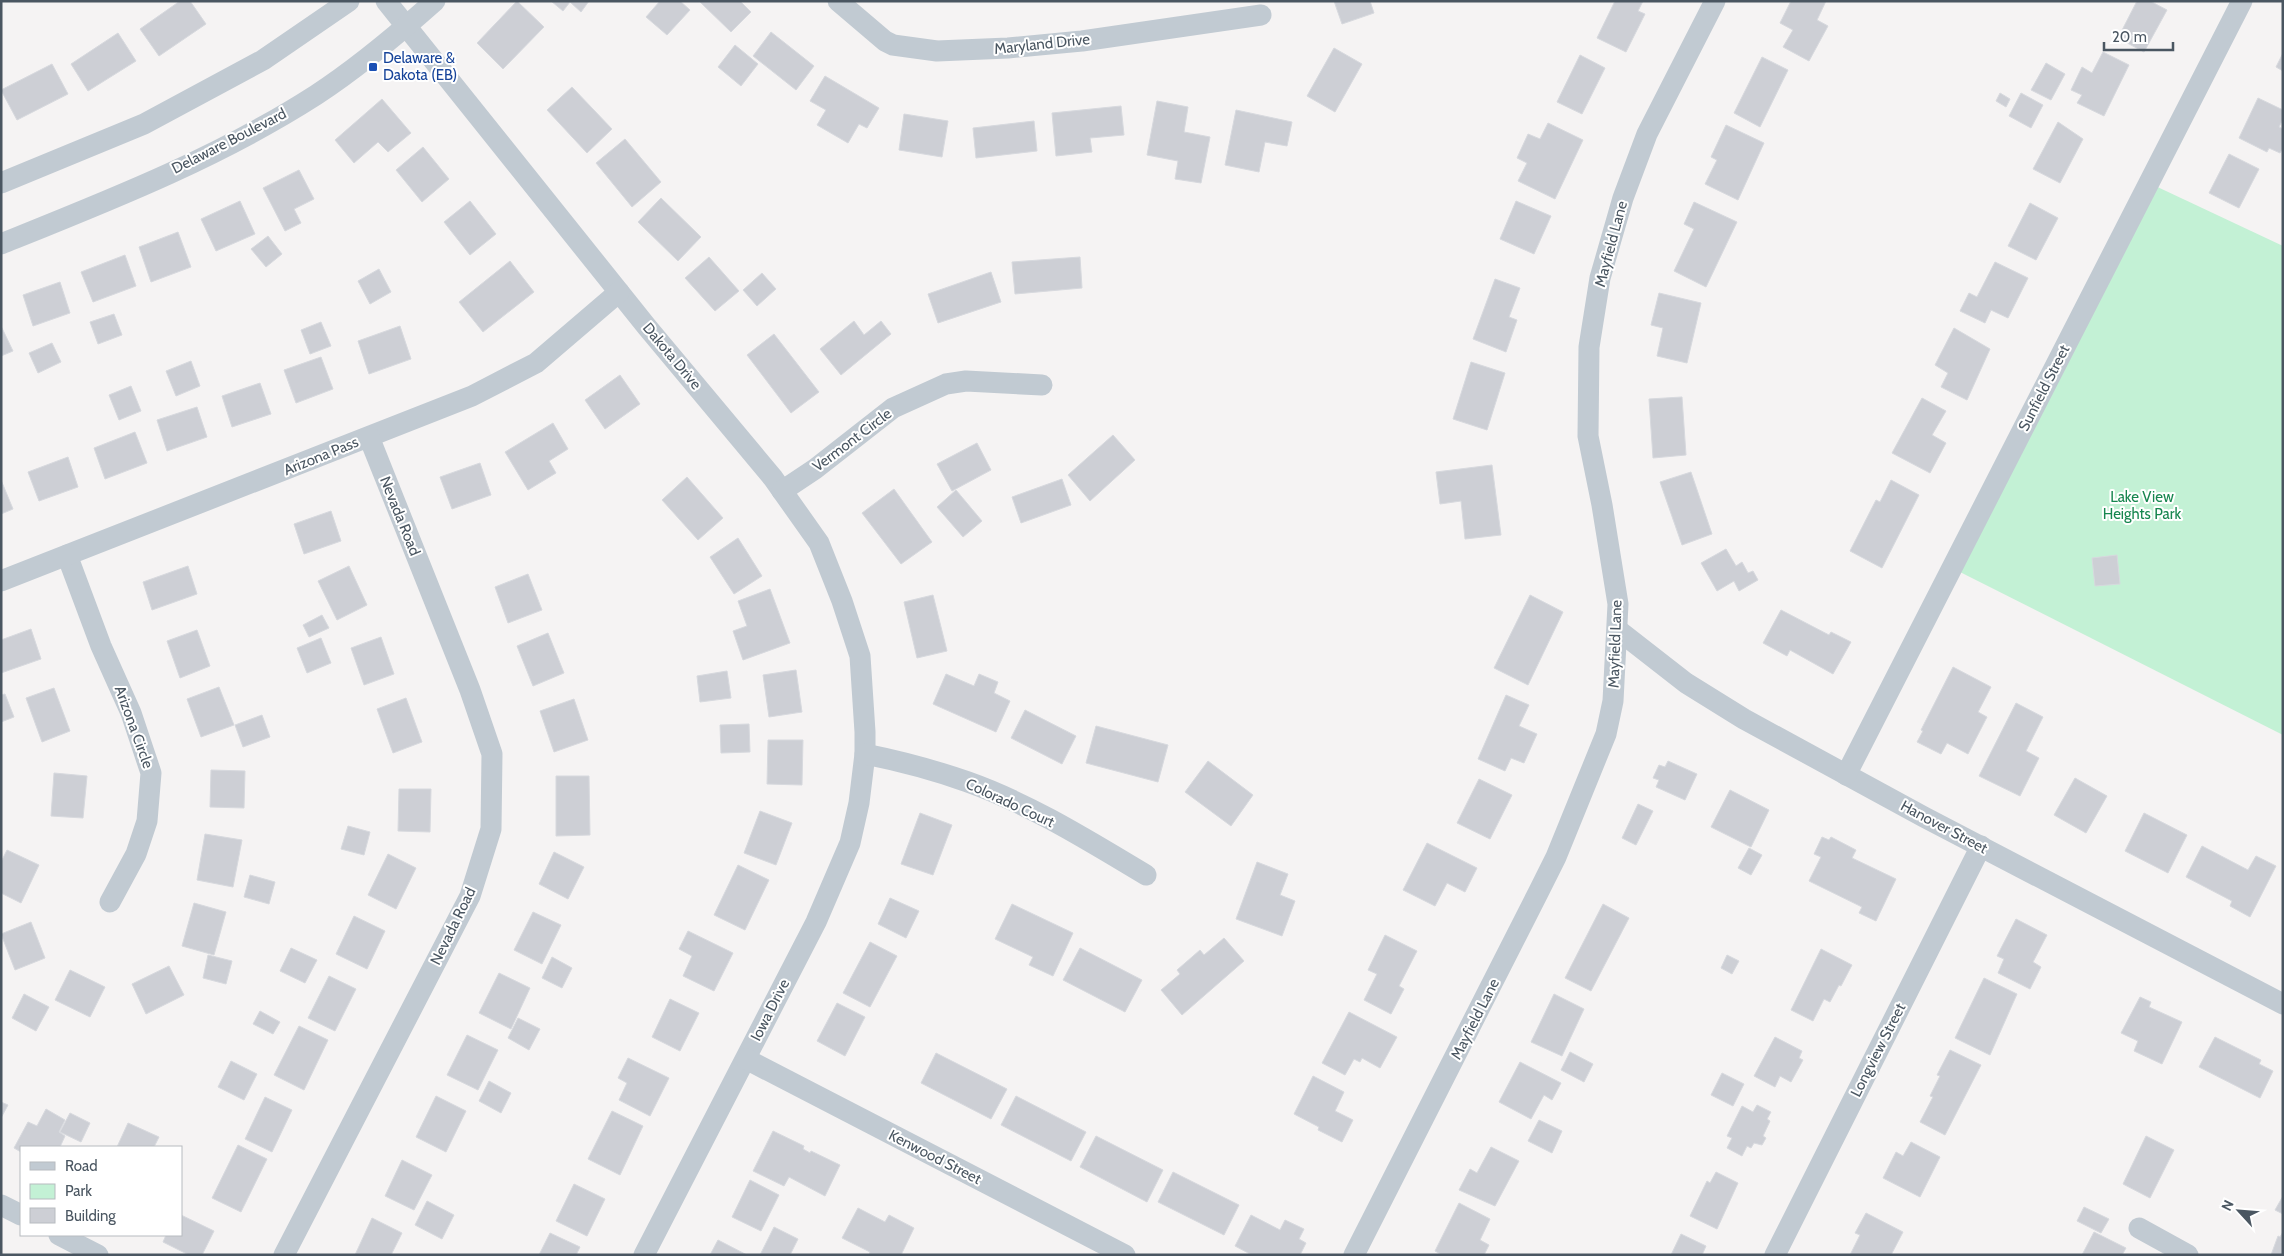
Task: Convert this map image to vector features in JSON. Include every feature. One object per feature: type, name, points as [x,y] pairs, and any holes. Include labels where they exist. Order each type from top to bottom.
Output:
[{"type":"street","points":[[1,183],[144,124],[262,60],[350,1]]},
{"type":"street","name":"Dakota Drive","points":[[386,1],[619,292],[708,397],[820,543],[860,656],[865,754]]},
{"type":"street","name":"Delaware Boulevard","points":[[1,244],[102,204],[233,142],[316,94],[407,26],[435,1]]},
{"type":"street","name":"Maryland Drive","points":[[838,1],[885,41],[893,45],[937,51],[1008,48],[1082,41],[1261,15]]},
{"type":"street","name":"Mayfield Lane","points":[[1354,1255],[1556,857],[1606,734],[1613,701],[1618,630],[1617,595],[1588,436],[1591,337],[1600,278],[1623,198],[1662,102],[1714,1]]},
{"type":"street","name":"Sunfield Street","points":[[1846,775],[2242,1]]},
{"type":"street","name":"Arizona Pass","points":[[1,581],[472,396],[536,363],[619,292]]},
{"type":"street","name":"Vermont Circle","points":[[782,491],[814,469],[893,408],[946,384],[966,381],[1042,385]]},
{"type":"street","name":"Nevada Road","points":[[284,1255],[470,896],[491,829],[492,754],[470,690],[368,437]]},
{"type":"street","name":"Arizona Circle","points":[[67,554],[101,646],[131,713],[151,773],[147,821],[136,854],[110,902]]},
{"type":"street","name":"Hanover Street","points":[[1618,630],[1686,683],[1744,719],[1846,775],[2283,1004]]},
{"type":"street","name":"Colorado Court","points":[[865,754],[902,762],[969,782],[1065,828],[1146,875]]},
{"type":"street","name":"Iowa Drive","points":[[644,1255],[816,922],[850,843],[859,802],[865,754]]},
{"type":"street","name":"Longview Street","points":[[1775,1255],[1981,846]]},
{"type":"street","name":"Kenwood Street","points":[[746,1058],[1123,1254]]},
{"type":"street","points":[[1,1205],[20,1215]]},
{"type":"street","points":[[2139,1228],[2188,1255]]},
{"type":"street","points":[[61,1236],[98,1255]]},
{"type":"green space","name":"Lake View Heights Park","points":[[2149,183],[2283,246],[2283,735],[1952,568]]},
{"type":"building","points":[[180,1],[190,1],[206,24],[159,56],[140,29]]},
{"type":"building","points":[[517,1],[544,27],[503,69],[477,43]]},
{"type":"building","points":[[551,1],[589,1],[581,12],[570,2],[563,11]]},
{"type":"building","points":[[660,1],[680,1],[690,10],[667,35],[646,17]]},
{"type":"building","points":[[699,1],[740,1],[751,12],[731,32]]},
{"type":"building","points":[[1334,1],[1370,1],[1374,13],[1342,24]]},
{"type":"building","points":[[1615,1],[1643,1],[1638,11],[1645,14],[1626,52],[1597,38]]},
{"type":"building","points":[[1791,1],[1826,1],[1817,20],[1828,26],[1809,61],[1783,47],[1793,30],[1780,23]]},
{"type":"building","points":[[2137,1],[2150,1],[2167,10],[2144,52],[2118,38]]},
{"type":"building","points":[[771,32],[814,66],[796,90],[753,56]]},
{"type":"building","points":[[118,33],[136,61],[88,91],[71,64]]},
{"type":"building","points":[[735,45],[758,64],[741,86],[718,67]]},
{"type":"building","points":[[1334,48],[1362,64],[1335,112],[1307,96]]},
{"type":"building","points":[[2103,52],[2129,65],[2104,116],[2077,103],[2082,95],[2071,90],[2082,67],[2092,73]]},
{"type":"building","points":[[2283,53],[2283,71],[2276,67]]},
{"type":"building","points":[[1580,55],[1605,68],[1582,114],[1557,102]]},
{"type":"building","points":[[1762,57],[1788,70],[1760,127],[1734,113]]},
{"type":"building","points":[[2046,63],[2065,74],[2051,100],[2031,90]]},
{"type":"building","points":[[52,64],[68,94],[17,120],[1,90]]},
{"type":"building","points":[[825,76],[879,108],[867,128],[859,124],[848,143],[817,125],[826,110],[810,101]]},
{"type":"building","points":[[572,87],[612,129],[587,153],[547,110]]},
{"type":"building","points":[[2000,93],[2010,99],[2006,107],[1996,101]]},
{"type":"building","points":[[2021,93],[2043,105],[2031,128],[2009,116]]},
{"type":"building","points":[[2258,98],[2283,110],[2283,119],[2279,127],[2283,129],[2283,148],[2280,153],[2269,148],[2267,152],[2239,138]]},
{"type":"building","points":[[382,99],[411,133],[388,152],[378,142],[354,163],[335,140]]},
{"type":"building","points":[[1157,101],[1188,107],[1184,132],[1210,137],[1201,183],[1175,179],[1178,161],[1147,155]]},
{"type":"building","points":[[1121,106],[1124,135],[1090,138],[1092,152],[1056,156],[1052,113]]},
{"type":"building","points":[[1236,110],[1292,122],[1287,146],[1265,142],[1259,172],[1225,165]]},
{"type":"building","points":[[904,114],[948,121],[942,157],[899,150]]},
{"type":"building","points":[[1034,121],[1037,151],[976,158],[973,128]]},
{"type":"building","points":[[2058,122],[2083,139],[2060,183],[2033,169]]},
{"type":"building","points":[[1548,123],[1583,140],[1555,199],[1518,181],[1527,163],[1517,158],[1528,134],[1540,139]]},
{"type":"building","points":[[1726,125],[1764,143],[1738,200],[1705,184],[1717,160],[1711,157]]},
{"type":"building","points":[[625,139],[661,182],[632,207],[596,163]]},
{"type":"building","points":[[423,147],[449,179],[422,202],[396,170]]},
{"type":"building","points":[[2229,154],[2259,169],[2239,208],[2209,193]]},
{"type":"building","points":[[299,170],[314,199],[294,209],[301,223],[285,231],[263,188]]},
{"type":"building","points":[[661,198],[701,237],[678,261],[638,222]]},
{"type":"building","points":[[240,201],[255,234],[216,251],[201,219]]},
{"type":"building","points":[[470,201],[496,234],[470,255],[444,222]]},
{"type":"building","points":[[1516,201],[1551,216],[1534,254],[1500,239]]},
{"type":"building","points":[[1694,202],[1737,222],[1706,287],[1674,271],[1694,229],[1684,224]]},
{"type":"building","points":[[2030,203],[2058,218],[2036,260],[2008,246]]},
{"type":"building","points":[[178,232],[191,267],[151,282],[139,247]]},
{"type":"building","points":[[268,236],[282,254],[266,267],[251,249]]},
{"type":"building","points":[[125,255],[136,286],[93,302],[81,272]]},
{"type":"building","points":[[709,257],[739,291],[715,311],[685,278]]},
{"type":"building","points":[[1080,257],[1082,288],[1015,294],[1012,262]]},
{"type":"building","points":[[510,261],[534,292],[483,332],[459,302]]},
{"type":"building","points":[[1995,262],[2028,278],[2008,318],[1991,310],[1985,323],[1960,311],[1969,293],[1977,297]]},
{"type":"building","points":[[379,269],[391,292],[370,304],[358,281]]},
{"type":"building","points":[[991,272],[1001,302],[938,323],[928,294]]},
{"type":"building","points":[[762,273],[776,289],[757,306],[743,290]]},
{"type":"building","points":[[1495,279],[1520,288],[1509,317],[1517,320],[1506,352],[1473,339]]},
{"type":"building","points":[[60,282],[70,313],[33,326],[23,295]]},
{"type":"building","points":[[1659,293],[1701,303],[1687,363],[1657,356],[1663,328],[1651,325]]},
{"type":"building","points":[[114,314],[122,335],[98,344],[90,322]]},
{"type":"building","points":[[854,321],[864,335],[881,321],[891,334],[841,375],[820,349]]},
{"type":"building","points":[[321,322],[331,346],[310,354],[301,330]]},
{"type":"building","points":[[1,326],[13,351],[1,356]]},
{"type":"building","points":[[400,326],[411,359],[369,374],[358,341]]},
{"type":"building","points":[[1954,328],[1990,349],[1967,400],[1941,387],[1948,373],[1935,365]]},
{"type":"building","points":[[774,334],[819,392],[791,413],[747,355]]},
{"type":"building","points":[[52,343],[61,362],[38,373],[29,353]]},
{"type":"building","points":[[321,357],[333,389],[296,403],[284,370]]},
{"type":"building","points":[[191,361],[200,386],[176,396],[166,371]]},
{"type":"building","points":[[1471,362],[1505,373],[1487,430],[1453,419]]},
{"type":"building","points":[[620,375],[640,404],[605,429],[585,400]]},
{"type":"building","points":[[260,383],[271,414],[232,427],[222,396]]},
{"type":"building","points":[[131,386],[141,411],[119,420],[109,395]]},
{"type":"building","points":[[1682,397],[1686,455],[1653,458],[1649,399]]},
{"type":"building","points":[[1922,398],[1946,411],[1932,435],[1946,443],[1930,473],[1892,453]]},
{"type":"building","points":[[197,407],[207,437],[167,451],[157,420]]},
{"type":"building","points":[[553,423],[568,449],[549,461],[556,473],[528,490],[505,452]]},
{"type":"building","points":[[135,432],[147,463],[105,479],[94,448]]},
{"type":"building","points":[[1113,435],[1135,460],[1090,501],[1068,475]]},
{"type":"building","points":[[977,443],[991,470],[952,491],[937,464]]},
{"type":"building","points":[[68,457],[78,487],[39,501],[28,472]]},
{"type":"building","points":[[480,463],[491,495],[452,509],[440,477]]},
{"type":"building","points":[[1492,465],[1501,535],[1465,539],[1461,501],[1440,504],[1436,472]]},
{"type":"building","points":[[1691,472],[1712,534],[1682,545],[1660,482]]},
{"type":"building","points":[[687,477],[723,518],[698,540],[662,500]]},
{"type":"building","points":[[1062,479],[1071,505],[1021,523],[1012,497]]},
{"type":"building","points":[[1,480],[13,509],[1,514]]},
{"type":"building","points":[[1891,480],[1919,495],[1882,568],[1850,551],[1876,500],[1880,502]]},
{"type":"building","points":[[894,489],[932,542],[901,564],[862,513]]},
{"type":"building","points":[[956,490],[982,521],[963,537],[937,507]]},
{"type":"building","points":[[331,511],[341,541],[304,554],[294,524]]},
{"type":"building","points":[[738,538],[762,576],[734,594],[710,557]]},
{"type":"building","points":[[1726,549],[1736,566],[1742,562],[1748,573],[1753,571],[1758,580],[1739,591],[1734,581],[1717,591],[1701,563]]},
{"type":"building","points":[[2117,555],[2120,584],[2095,586],[2092,558]]},
{"type":"building","points":[[188,566],[197,594],[152,610],[143,582]]},
{"type":"building","points":[[349,566],[367,605],[337,620],[318,581]]},
{"type":"building","points":[[528,574],[542,610],[508,623],[495,587]]},
{"type":"building","points":[[770,589],[790,643],[743,660],[733,631],[747,626],[738,601]]},
{"type":"building","points":[[933,595],[947,651],[917,658],[904,602]]},
{"type":"building","points":[[1530,595],[1563,612],[1528,685],[1494,668]]},
{"type":"building","points":[[1781,610],[1829,635],[1831,632],[1851,642],[1833,674],[1790,650],[1787,656],[1763,643]]},
{"type":"building","points":[[322,615],[329,628],[309,637],[303,625]]},
{"type":"building","points":[[31,629],[41,659],[1,673],[1,640]]},
{"type":"building","points":[[197,630],[210,666],[180,678],[167,641]]},
{"type":"building","points":[[548,633],[564,673],[533,686],[517,646]]},
{"type":"building","points":[[381,637],[394,674],[364,685],[351,648]]},
{"type":"building","points":[[321,638],[331,663],[307,673],[297,648]]},
{"type":"building","points":[[1953,667],[1991,687],[1978,712],[1987,717],[1968,754],[1947,743],[1941,754],[1917,742],[1923,731],[1921,730]]},
{"type":"building","points":[[796,670],[802,712],[769,717],[763,675]]},
{"type":"building","points":[[727,671],[731,698],[700,702],[697,676]]},
{"type":"building","points":[[946,674],[974,686],[979,674],[998,682],[994,693],[1010,701],[996,732],[933,704]]},
{"type":"building","points":[[219,687],[234,725],[201,737],[187,699]]},
{"type":"building","points":[[54,688],[70,731],[42,742],[26,698]]},
{"type":"building","points":[[5,694],[14,717],[1,722],[1,695]]},
{"type":"building","points":[[1506,695],[1529,705],[1519,726],[1537,734],[1524,763],[1511,758],[1505,771],[1478,759]]},
{"type":"building","points":[[406,698],[422,742],[393,753],[377,709]]},
{"type":"building","points":[[574,699],[588,740],[554,752],[540,711]]},
{"type":"building","points":[[2016,703],[2043,717],[2026,751],[2039,758],[2020,796],[1979,776]]},
{"type":"building","points":[[1025,710],[1076,736],[1062,764],[1011,738]]},
{"type":"building","points":[[262,715],[270,737],[243,747],[235,725]]},
{"type":"building","points":[[749,724],[750,752],[721,753],[720,725]]},
{"type":"building","points":[[1096,726],[1168,745],[1158,782],[1086,763]]},
{"type":"building","points":[[768,740],[803,740],[802,785],[767,784]]},
{"type":"building","points":[[1208,761],[1253,795],[1231,826],[1185,792]]},
{"type":"building","points":[[1668,761],[1697,774],[1685,800],[1656,787],[1659,780],[1653,778],[1659,765],[1665,767]]},
{"type":"building","points":[[211,770],[245,771],[244,808],[210,807]]},
{"type":"building","points":[[54,773],[87,776],[83,818],[51,816]]},
{"type":"building","points":[[556,776],[589,776],[590,835],[556,836]]},
{"type":"building","points":[[2075,778],[2107,796],[2086,833],[2054,815]]},
{"type":"building","points":[[1479,779],[1512,795],[1490,839],[1457,823]]},
{"type":"building","points":[[399,789],[431,789],[430,832],[398,831]]},
{"type":"building","points":[[1730,790],[1769,810],[1751,847],[1711,827]]},
{"type":"building","points":[[1638,804],[1653,811],[1636,845],[1622,838]]},
{"type":"building","points":[[760,811],[792,823],[776,865],[744,853]]},
{"type":"building","points":[[920,813],[952,825],[933,875],[901,864]]},
{"type":"building","points":[[2144,813],[2187,835],[2168,873],[2125,851]]},
{"type":"building","points":[[348,826],[370,832],[364,855],[341,849]]},
{"type":"building","points":[[205,834],[242,840],[233,887],[197,880]]},
{"type":"building","points":[[1822,837],[1829,840],[1831,837],[1856,850],[1852,858],[1896,879],[1876,921],[1859,913],[1862,907],[1809,881],[1821,857],[1814,854]]},
{"type":"building","points":[[1427,843],[1477,868],[1465,892],[1447,883],[1435,906],[1403,890]]},
{"type":"building","points":[[2202,846],[2248,870],[2256,856],[2276,866],[2250,917],[2230,906],[2232,901],[2186,877]]},
{"type":"building","points":[[1749,848],[1762,855],[1751,875],[1738,868]]},
{"type":"building","points":[[7,850],[39,865],[21,903],[1,893],[1,862]]},
{"type":"building","points":[[554,852],[584,867],[568,899],[539,884]]},
{"type":"building","points":[[388,854],[416,868],[396,909],[368,895]]},
{"type":"building","points":[[1257,862],[1288,874],[1280,895],[1295,901],[1282,936],[1236,919]]},
{"type":"building","points":[[738,865],[769,880],[745,930],[714,915]]},
{"type":"building","points":[[250,875],[275,882],[269,904],[244,897]]},
{"type":"building","points":[[890,898],[919,911],[906,938],[878,924]]},
{"type":"building","points":[[194,903],[226,912],[214,955],[182,946]]},
{"type":"building","points":[[1012,904],[1073,933],[1053,976],[1029,965],[1033,957],[995,939]]},
{"type":"building","points":[[1603,904],[1629,918],[1591,991],[1565,978]]},
{"type":"building","points":[[533,912],[561,925],[542,964],[514,950]]},
{"type":"building","points":[[354,916],[385,931],[367,969],[336,954]]},
{"type":"building","points":[[2016,919],[2047,935],[2033,962],[2041,967],[2030,989],[1998,973],[2004,959],[1997,956]]},
{"type":"building","points":[[31,922],[45,958],[15,970],[1,934]]},
{"type":"building","points":[[688,931],[733,953],[714,991],[683,976],[692,956],[679,949]]},
{"type":"building","points":[[1385,935],[1417,951],[1399,986],[1404,989],[1391,1014],[1364,1000],[1377,974],[1368,970]]},
{"type":"building","points":[[1224,938],[1244,961],[1182,1015],[1161,990],[1180,974],[1177,970],[1200,950],[1204,955]]},
{"type":"building","points":[[870,942],[897,956],[870,1007],[843,993]]},
{"type":"building","points":[[291,948],[317,960],[305,983],[280,971]]},
{"type":"building","points":[[1080,948],[1142,980],[1125,1012],[1063,980]]},
{"type":"building","points":[[1821,949],[1852,965],[1830,1002],[1824,999],[1813,1021],[1791,1010]]},
{"type":"building","points":[[208,955],[232,961],[226,984],[203,978]]},
{"type":"building","points":[[1727,955],[1739,961],[1732,974],[1721,968]]},
{"type":"building","points":[[552,957],[572,968],[562,988],[542,978]]},
{"type":"building","points":[[169,966],[184,995],[146,1014],[132,984]]},
{"type":"building","points":[[70,970],[105,987],[90,1017],[55,1000]]},
{"type":"building","points":[[499,973],[530,988],[511,1029],[479,1013]]},
{"type":"building","points":[[329,976],[356,989],[335,1031],[308,1018]]},
{"type":"building","points":[[1984,978],[2017,994],[1990,1055],[1955,1038]]},
{"type":"building","points":[[24,994],[49,1007],[36,1031],[12,1018]]},
{"type":"building","points":[[1554,994],[1584,1009],[1562,1056],[1531,1042]]},
{"type":"building","points":[[2140,997],[2151,1002],[2149,1007],[2182,1022],[2162,1064],[2134,1051],[2138,1041],[2121,1033]]},
{"type":"building","points":[[670,999],[699,1013],[680,1051],[652,1037]]},
{"type":"building","points":[[837,1003],[865,1017],[845,1056],[817,1041]]},
{"type":"building","points":[[260,1011],[280,1022],[273,1034],[253,1024]]},
{"type":"building","points":[[1349,1012],[1397,1037],[1380,1068],[1362,1058],[1360,1062],[1354,1059],[1345,1075],[1322,1063]]},
{"type":"building","points":[[518,1018],[540,1029],[529,1050],[508,1038]]},
{"type":"building","points":[[299,1026],[328,1040],[304,1090],[274,1075]]},
{"type":"building","points":[[467,1035],[498,1050],[478,1090],[447,1075]]},
{"type":"building","points":[[1775,1037],[1802,1051],[1799,1058],[1803,1060],[1791,1082],[1780,1076],[1775,1087],[1754,1076]]},
{"type":"building","points":[[2215,1037],[2261,1060],[2259,1064],[2273,1071],[2260,1098],[2199,1067]]},
{"type":"building","points":[[1950,1050],[1981,1065],[1945,1135],[1920,1122],[1933,1097],[1930,1096],[1940,1076],[1937,1075]]},
{"type":"building","points":[[1570,1052],[1593,1064],[1584,1082],[1561,1070]]},
{"type":"building","points":[[936,1053],[1007,1089],[991,1119],[921,1083]]},
{"type":"building","points":[[628,1058],[669,1078],[650,1116],[619,1100],[627,1083],[618,1078]]},
{"type":"building","points":[[231,1061],[257,1074],[244,1100],[218,1087]]},
{"type":"building","points":[[1520,1062],[1561,1083],[1552,1100],[1544,1095],[1531,1119],[1499,1102]]},
{"type":"building","points":[[1722,1073],[1744,1084],[1733,1106],[1711,1095]]},
{"type":"building","points":[[1313,1076],[1344,1092],[1335,1111],[1353,1120],[1342,1142],[1318,1130],[1319,1127],[1294,1114]]},
{"type":"building","points":[[489,1081],[511,1093],[501,1113],[479,1101]]},
{"type":"building","points":[[436,1096],[466,1111],[446,1152],[416,1137]]},
{"type":"building","points":[[1016,1096],[1086,1132],[1071,1161],[1001,1125]]},
{"type":"building","points":[[265,1097],[292,1110],[272,1152],[245,1139]]},
{"type":"building","points":[[1,1102],[8,1105],[1,1118]]},
{"type":"building","points":[[1757,1105],[1771,1112],[1767,1119],[1770,1121],[1763,1136],[1766,1138],[1762,1145],[1754,1143],[1751,1148],[1747,1146],[1742,1156],[1727,1148],[1732,1138],[1727,1136],[1742,1106],[1753,1112]]},
{"type":"building","points":[[46,1109],[65,1120],[59,1132],[65,1136],[60,1146],[20,1146],[20,1151],[14,1148],[28,1122],[37,1126]]},
{"type":"building","points":[[612,1111],[643,1126],[620,1175],[588,1159]]},
{"type":"building","points":[[70,1113],[90,1123],[81,1142],[60,1132]]},
{"type":"building","points":[[1539,1120],[1562,1131],[1552,1153],[1528,1141]]},
{"type":"building","points":[[128,1123],[159,1137],[154,1146],[117,1146]]},
{"type":"building","points":[[773,1131],[804,1146],[803,1149],[810,1153],[811,1151],[840,1165],[825,1196],[789,1177],[784,1186],[753,1171]]},
{"type":"building","points":[[1096,1136],[1163,1170],[1147,1202],[1080,1167]]},
{"type":"building","points":[[2146,1136],[2174,1150],[2150,1198],[2123,1184]]},
{"type":"building","points":[[1911,1142],[1940,1157],[1920,1197],[1883,1178],[1896,1152],[1903,1156]]},
{"type":"building","points":[[238,1145],[267,1159],[241,1212],[212,1198]]},
{"type":"building","points":[[1491,1147],[1519,1161],[1495,1206],[1459,1190],[1470,1169],[1477,1173]]},
{"type":"building","points":[[402,1160],[432,1175],[414,1210],[385,1196]]},
{"type":"building","points":[[1173,1172],[1239,1205],[1224,1235],[1158,1202]]},
{"type":"building","points":[[1716,1172],[1738,1183],[1717,1229],[1690,1216],[1707,1181],[1710,1183]]},
{"type":"building","points":[[750,1180],[779,1195],[761,1231],[732,1217]]},
{"type":"building","points":[[574,1184],[605,1199],[587,1236],[556,1221]]},
{"type":"building","points":[[2283,1196],[2283,1214],[2275,1210]]},
{"type":"building","points":[[427,1201],[454,1215],[442,1239],[415,1225]]},
{"type":"building","points":[[1459,1203],[1490,1219],[1480,1240],[1489,1245],[1484,1255],[1442,1255],[1435,1251]]},
{"type":"building","points":[[2084,1207],[2109,1219],[2101,1233],[2077,1221]]},
{"type":"building","points":[[858,1208],[885,1222],[889,1215],[914,1228],[901,1255],[869,1255],[870,1252],[842,1238]]},
{"type":"building","points":[[1866,1213],[1903,1232],[1891,1255],[1850,1255],[1860,1235],[1855,1233]]},
{"type":"building","points":[[182,1215],[214,1231],[202,1255],[189,1255],[163,1242],[166,1236],[182,1236]]},
{"type":"building","points":[[1251,1215],[1280,1230],[1285,1220],[1304,1229],[1299,1239],[1306,1243],[1300,1255],[1252,1255],[1235,1246]]},
{"type":"building","points":[[372,1218],[402,1233],[391,1255],[355,1255]]},
{"type":"building","points":[[774,1227],[798,1239],[790,1255],[760,1255]]},
{"type":"building","points":[[2094,1232],[2126,1248],[2122,1255],[2082,1255]]},
{"type":"building","points":[[2283,1232],[2283,1255],[2271,1255],[2278,1236],[2280,1237]]},
{"type":"building","points":[[550,1233],[580,1247],[576,1255],[539,1255]]},
{"type":"building","points":[[1681,1234],[1706,1246],[1702,1255],[1671,1255]]},
{"type":"building","points":[[718,1240],[747,1255],[710,1255]]},
{"type":"place","name":"Delaware & Dakota (EB)","points":[[373,67]]}]
